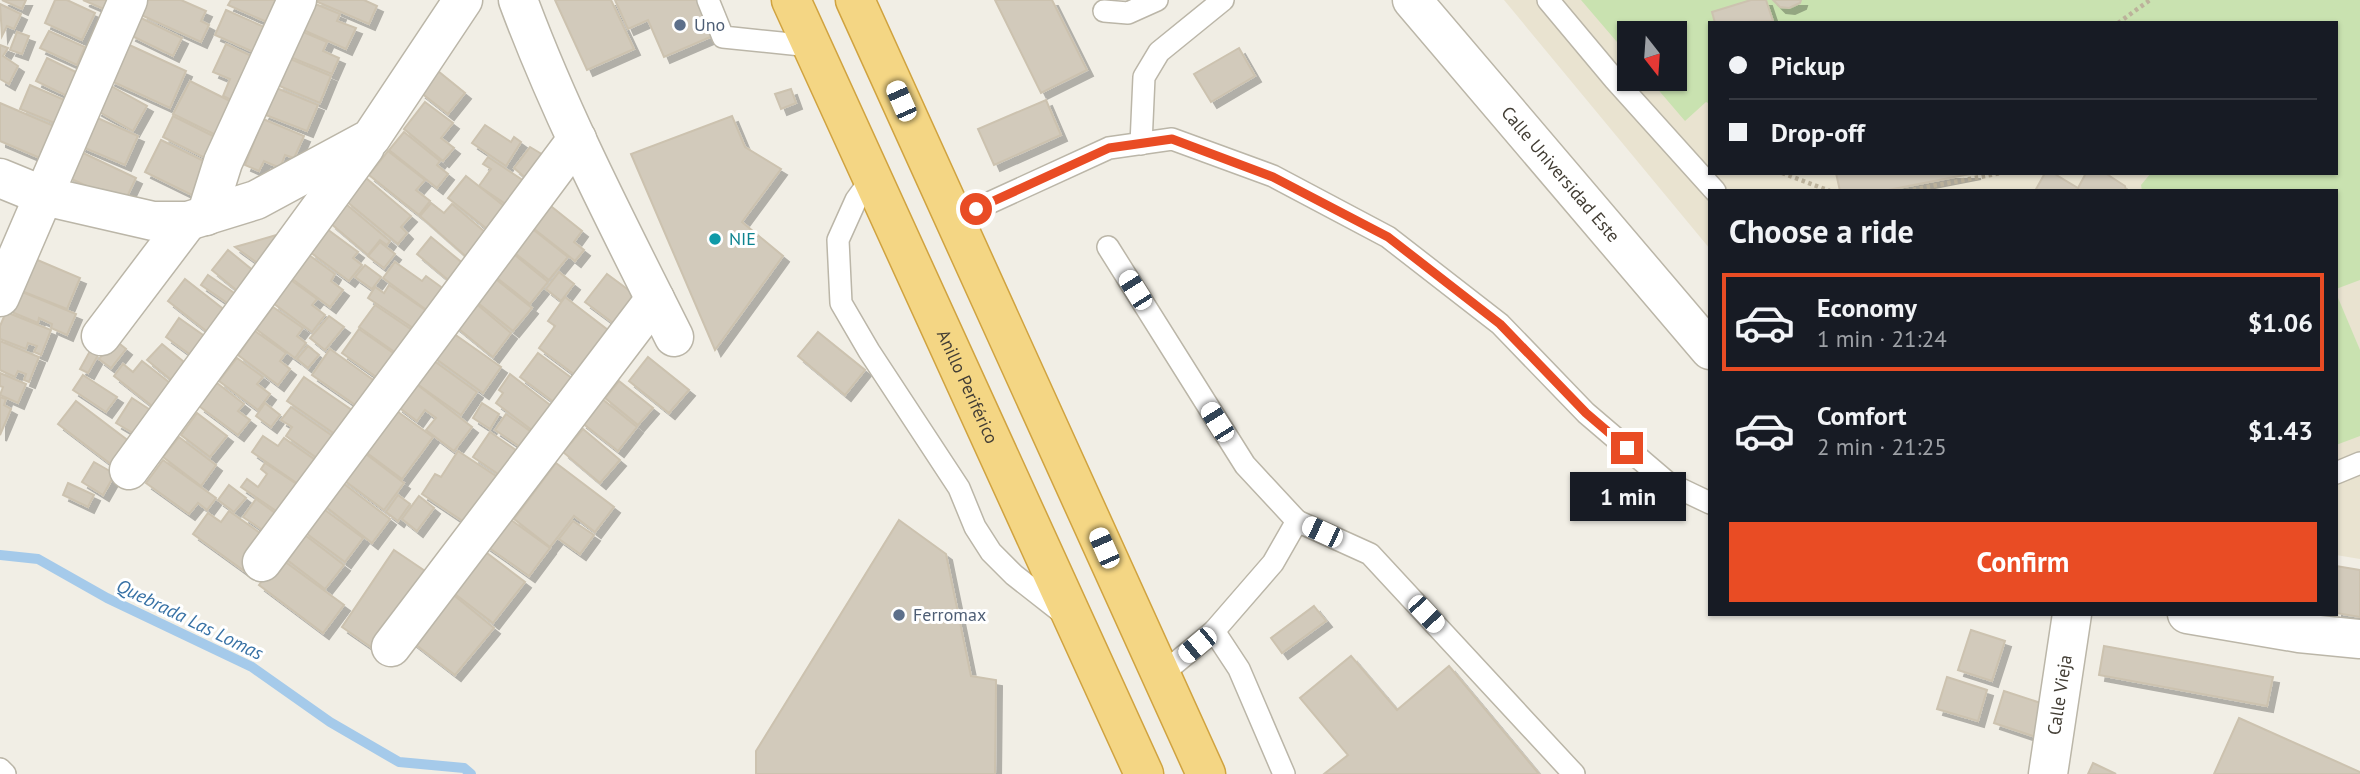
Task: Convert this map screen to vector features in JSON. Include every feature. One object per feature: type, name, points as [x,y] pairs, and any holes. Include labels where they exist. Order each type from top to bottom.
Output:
[{"type":"highway","name":"Anillo Periférico","points":[[790,0],[1143,774]]},
{"type":"highway","points":[[860,2],[954,219],[1206,774]]},
{"type":"street","points":[[0,297],[128,0]]},
{"type":"street","points":[[101,336],[197,218],[298,0]]},
{"type":"street","points":[[129,470],[371,138],[463,0]]},
{"type":"street","points":[[518,0],[532,38],[578,139],[674,337]]},
{"type":"street","name":"Calle Universidad Este","points":[[1412,0],[1708,348]]},
{"type":"street","points":[[0,177],[44,195],[153,221],[197,218],[256,200],[371,138]]},
{"type":"street","points":[[262,562],[578,139]]},
{"type":"street","points":[[391,647],[655,299]]},
{"type":"street","name":"Calle Vieja","points":[[2048,774],[2072,616]]},
{"type":"street","points":[[2199,616],[2299,633],[2360,639]]},
{"type":"lane","points":[[708,0],[723,37],[811,46]]},
{"type":"lane","points":[[1104,11],[1128,13],[1157,0]]},
{"type":"lane","points":[[1141,144],[1144,77],[1149,68],[1159,52],[1223,0]]},
{"type":"lane","points":[[1548,0],[1615,80],[1713,189]]},
{"type":"lane","points":[[954,219],[1109,148],[1172,139],[1273,177],[1388,237],[1500,324],[1586,413],[1668,483],[1708,502]]},
{"type":"lane","points":[[872,178],[856,200],[838,240],[841,303],[869,351],[959,488],[975,527],[991,552],[1014,575],[1075,623]]},
{"type":"lane","points":[[1108,247],[1245,465],[1297,521],[1370,554],[1574,774]]},
{"type":"lane","points":[[2338,472],[2360,463]]},
{"type":"lane","points":[[1161,675],[1214,631],[1273,563],[1297,521]]},
{"type":"lane","points":[[1214,631],[1239,669],[1284,774]]},
{"type":"lane","points":[[0,769],[5,774]]},
{"type":"path","points":[[2121,21],[2150,0]]},
{"type":"path","points":[[1787,175],[1825,189]]},
{"type":"path","points":[[1917,189],[1990,175]]},
{"type":"shaded area","points":[[1504,0],[2360,0],[2360,559],[2338,555],[2338,189],[1708,189],[1708,247]]},
{"type":"green space","points":[[1581,0],[2360,0],[2360,280],[2338,288],[2338,189],[2142,189],[2141,185],[2149,175],[2338,175],[2338,21],[1708,21],[1708,103],[1685,121],[1659,91],[1687,91],[1687,21],[1617,21],[1617,42]]},
{"type":"green space","points":[[2338,298],[2360,350],[2360,436],[2338,444]]},
{"type":"building","points":[[2,0],[26,0],[22,9]]},
{"type":"building","points":[[55,0],[67,0],[95,13],[82,40],[45,23]]},
{"type":"building","points":[[83,0],[111,0],[106,10]]},
{"type":"building","points":[[147,0],[181,0],[206,11],[201,21],[209,25],[201,42],[141,15]]},
{"type":"building","points":[[231,0],[287,0],[276,26],[228,5]]},
{"type":"building","points":[[313,0],[364,0],[377,6],[369,24]]},
{"type":"building","points":[[555,0],[611,0],[634,49],[587,70]]},
{"type":"building","name":"Uno","points":[[615,0],[700,0],[715,35],[664,57],[648,20],[628,29]]},
{"type":"building","points":[[995,0],[1052,0],[1087,70],[1041,93]]},
{"type":"building","points":[[1751,0],[1766,0],[1773,21],[1714,21],[1712,12]]},
{"type":"building","points":[[1773,0],[1801,0],[1789,8],[1780,7]]},
{"type":"building","points":[[313,3],[340,14],[337,21],[356,28],[346,49],[301,29]]},
{"type":"building","points":[[0,4],[21,14],[14,29],[7,26],[2,36]]},
{"type":"building","points":[[226,10],[278,33],[267,58],[215,35]]},
{"type":"building","points":[[139,17],[182,38],[173,56],[130,35]]},
{"type":"building","points":[[49,31],[85,47],[77,65],[40,48]]},
{"type":"building","points":[[301,31],[327,42],[323,51],[339,58],[332,74],[290,57]]},
{"type":"building","points":[[17,32],[29,36],[22,54],[10,50]]},
{"type":"building","points":[[125,43],[186,71],[170,108],[109,80]]},
{"type":"building","points":[[226,44],[260,60],[240,104],[223,96],[230,79],[213,72]]},
{"type":"building","points":[[0,45],[8,48],[3,56],[18,66],[9,84],[0,79]]},
{"type":"building","points":[[1239,48],[1255,76],[1211,102],[1194,74]]},
{"type":"building","points":[[47,58],[78,73],[67,96],[36,81]]},
{"type":"building","points":[[288,58],[331,76],[320,103],[277,85]]},
{"type":"building","points":[[438,71],[465,93],[448,114],[420,92]]},
{"type":"building","points":[[190,81],[240,106],[224,139],[173,114]]},
{"type":"building","points":[[30,85],[67,101],[57,124],[20,109]]},
{"type":"building","points":[[111,86],[147,106],[133,131],[96,110]]},
{"type":"building","points":[[274,87],[318,105],[307,131],[263,114]]},
{"type":"building","points":[[791,89],[796,103],[781,109],[775,94]]},
{"type":"building","points":[[1046,100],[1061,135],[994,165],[978,129]]},
{"type":"building","points":[[425,102],[453,123],[441,138],[454,148],[443,161],[404,129]]},
{"type":"building","points":[[0,103],[61,129],[47,161],[0,141]]},
{"type":"building","points":[[93,116],[138,136],[125,165],[80,146]]},
{"type":"building","points":[[173,116],[223,141],[213,162],[163,137]]},
{"type":"building","name":"NIE","points":[[732,116],[745,147],[781,169],[742,222],[783,256],[715,350],[631,154]]},
{"type":"building","points":[[263,119],[304,136],[294,158],[285,155],[280,168],[264,161],[259,171],[245,165]]},
{"type":"building","points":[[485,125],[511,142],[514,137],[521,142],[506,166],[472,143]]},
{"type":"building","points":[[404,132],[440,161],[437,165],[448,174],[437,188],[389,150]]},
{"type":"building","points":[[161,140],[212,165],[196,197],[145,172]]},
{"type":"building","points":[[530,147],[545,156],[528,180],[514,168]]},
{"type":"building","points":[[79,151],[136,178],[124,203],[67,177]]},
{"type":"building","points":[[388,151],[425,180],[416,190],[430,201],[419,215],[369,175]]},
{"type":"building","points":[[488,157],[527,183],[510,207],[479,186],[491,169],[483,164]]},
{"type":"building","points":[[1836,175],[1965,175],[1893,189],[1840,189]]},
{"type":"building","points":[[2044,175],[2056,175],[2078,188],[2085,175],[2108,175],[2126,189],[2036,189]]},
{"type":"building","points":[[466,176],[509,210],[491,232],[448,198]]},
{"type":"building","points":[[366,178],[411,216],[401,227],[407,233],[398,244],[346,201]]},
{"type":"building","points":[[431,203],[444,213],[452,204],[491,237],[470,260],[420,216]]},
{"type":"building","points":[[547,203],[582,231],[574,242],[584,250],[575,261],[529,225]]},
{"type":"building","points":[[346,204],[390,241],[387,245],[380,240],[368,255],[330,223]]},
{"type":"building","points":[[530,227],[568,257],[549,280],[511,250]]},
{"type":"building","points":[[327,229],[358,252],[353,258],[362,265],[349,281],[310,252]]},
{"type":"building","points":[[287,232],[266,269],[235,247]]},
{"type":"building","points":[[431,237],[471,270],[453,292],[444,285],[448,280],[417,254]]},
{"type":"building","points":[[380,242],[395,254],[384,268],[368,256]]},
{"type":"building","points":[[228,250],[255,272],[246,298],[212,270]]},
{"type":"building","points":[[510,251],[548,282],[530,304],[492,274]]},
{"type":"building","points":[[309,255],[335,274],[331,281],[343,290],[330,307],[291,278]]},
{"type":"building","points":[[28,256],[80,278],[67,309],[14,288]]},
{"type":"building","points":[[395,262],[422,281],[426,276],[452,295],[436,317],[383,278]]},
{"type":"building","points":[[365,265],[381,277],[372,289],[355,277]]},
{"type":"building","points":[[559,272],[574,284],[561,301],[546,289]]},
{"type":"building","points":[[607,274],[642,300],[620,328],[585,302]]},
{"type":"building","points":[[208,275],[243,299],[236,309],[201,285]]},
{"type":"building","points":[[492,276],[532,308],[513,331],[473,299]]},
{"type":"building","points":[[185,279],[231,315],[214,337],[168,301]]},
{"type":"building","points":[[291,280],[317,299],[312,305],[325,315],[312,332],[273,303]]},
{"type":"building","points":[[389,285],[431,314],[419,332],[368,298],[375,287],[384,293]]},
{"type":"building","points":[[15,289],[76,314],[67,335],[51,328],[52,324],[39,318],[38,323],[7,310]]},
{"type":"building","points":[[565,297],[621,340],[587,384],[539,348],[555,326],[548,321]]},
{"type":"building","points":[[473,301],[511,333],[493,357],[454,325]]},
{"type":"building","points":[[375,305],[418,334],[396,353],[359,327]]},
{"type":"building","points":[[273,307],[303,328],[297,336],[306,343],[295,358],[256,329]]},
{"type":"building","points":[[6,312],[51,330],[41,355],[34,352],[37,346],[28,343],[26,349],[0,339],[0,326]]},
{"type":"building","points":[[329,316],[344,327],[325,350],[310,338]]},
{"type":"building","points":[[179,318],[213,342],[199,361],[166,337]]},
{"type":"building","points":[[359,329],[399,357],[382,381],[342,353]]},
{"type":"building","points":[[255,331],[286,353],[280,361],[290,369],[278,385],[238,355]]},
{"type":"building","points":[[450,331],[501,367],[483,393],[432,356]]},
{"type":"building","points":[[818,332],[865,370],[845,395],[798,356]]},
{"type":"building","points":[[115,340],[126,349],[111,368],[99,359]]},
{"type":"building","points":[[0,341],[39,357],[29,382],[24,380],[26,374],[18,371],[15,377],[0,370]]},
{"type":"building","points":[[162,344],[195,371],[181,388],[147,360]]},
{"type":"building","points":[[308,346],[319,355],[308,368],[297,359]]},
{"type":"building","points":[[330,349],[379,384],[361,409],[312,375]]},
{"type":"building","points":[[90,351],[98,355],[88,373],[80,369]]},
{"type":"building","points":[[538,353],[577,382],[559,406],[520,377]]},
{"type":"building","points":[[648,357],[689,390],[669,413],[629,381]]},
{"type":"building","points":[[237,358],[263,377],[257,384],[270,394],[258,410],[219,381]]},
{"type":"building","points":[[430,358],[477,392],[461,415],[413,381]]},
{"type":"building","points":[[142,361],[179,390],[161,413],[114,376],[123,364],[133,372]]},
{"type":"building","points":[[0,373],[26,384],[18,403],[0,395],[3,387],[0,386]]},
{"type":"building","points":[[510,374],[563,415],[545,440],[496,403],[503,393],[499,390]]},
{"type":"building","points":[[83,375],[117,397],[106,412],[73,390]]},
{"type":"building","points":[[304,377],[362,417],[345,441],[287,401]]},
{"type":"building","points":[[619,381],[653,408],[638,425],[605,398]]},
{"type":"building","points":[[217,383],[244,404],[238,411],[250,420],[238,435],[199,406]]},
{"type":"building","points":[[415,383],[472,427],[454,451],[426,430],[436,418],[425,410],[417,421],[397,406]]},
{"type":"building","points":[[0,397],[6,399],[4,405],[11,409],[0,435]]},
{"type":"building","points":[[132,398],[158,415],[143,439],[116,423]]},
{"type":"building","points":[[601,398],[637,427],[618,451],[581,422]]},
{"type":"building","points":[[76,401],[134,445],[116,468],[58,424]]},
{"type":"building","points":[[265,403],[280,415],[271,427],[256,416]]},
{"type":"building","points":[[482,403],[499,414],[490,429],[473,418]]},
{"type":"building","points":[[291,407],[344,444],[328,466],[286,436],[292,427],[281,420]]},
{"type":"building","points":[[394,409],[433,437],[402,479],[363,450]]},
{"type":"building","points":[[197,413],[227,436],[210,457],[181,435]]},
{"type":"building","points":[[506,414],[537,436],[526,451],[495,430]]},
{"type":"building","points":[[583,429],[620,460],[600,483],[563,452]]},
{"type":"building","points":[[490,432],[523,455],[507,480],[473,457]]},
{"type":"building","points":[[263,436],[278,446],[284,438],[328,469],[311,493],[252,452]]},
{"type":"building","points":[[179,437],[216,465],[201,486],[163,457]]},
{"type":"building","points":[[362,451],[404,483],[384,510],[341,478]]},
{"type":"building","points":[[458,451],[505,482],[473,528],[422,494],[435,474],[441,477]]},
{"type":"building","points":[[163,460],[216,498],[207,510],[198,503],[189,514],[146,483]]},
{"type":"building","points":[[94,462],[115,474],[103,495],[82,482]]},
{"type":"building","points":[[265,463],[304,489],[285,517],[241,487],[247,479],[258,487],[267,474],[261,469]]},
{"type":"building","points":[[556,463],[614,507],[595,532],[574,516],[550,547],[514,519]]},
{"type":"building","points":[[339,480],[390,519],[372,543],[321,503]]},
{"type":"building","points":[[68,483],[94,495],[88,507],[63,495]]},
{"type":"building","points":[[229,485],[246,498],[234,512],[218,500]]},
{"type":"building","points":[[398,495],[410,504],[398,521],[386,512]]},
{"type":"building","points":[[419,496],[434,508],[417,531],[402,519]]},
{"type":"building","points":[[256,499],[282,518],[270,535],[243,517]]},
{"type":"building","points":[[321,507],[363,538],[345,562],[303,531]]},
{"type":"building","points":[[229,511],[270,540],[247,573],[193,534],[208,513],[221,522]]},
{"type":"building","points":[[507,517],[550,548],[529,576],[485,545]]},
{"type":"building","name":"Ferromax","points":[[899,520],[946,554],[971,676],[996,680],[995,774],[756,774],[756,751]]},
{"type":"building","points":[[573,521],[594,535],[580,554],[559,539]]},
{"type":"building","points":[[301,532],[344,565],[325,589],[282,556]]},
{"type":"building","points":[[394,550],[434,577],[381,654],[342,627]]},
{"type":"building","points":[[483,550],[525,582],[493,623],[451,591]]},
{"type":"building","points":[[280,558],[344,605],[323,633],[259,585]]},
{"type":"building","points":[[2338,566],[2360,570],[2360,617],[2338,613]]},
{"type":"building","points":[[450,592],[494,628],[455,675],[411,641]]},
{"type":"building","points":[[1314,606],[1326,621],[1282,653],[1271,638]]},
{"type":"building","points":[[1971,630],[2005,641],[1992,681],[1958,670]]},
{"type":"building","points":[[2104,646],[2273,677],[2267,706],[2099,675]]},
{"type":"building","points":[[1351,656],[1397,710],[1449,666],[1539,774],[1324,774],[1348,755],[1300,698]]},
{"type":"building","points":[[1947,677],[1987,690],[1978,721],[1937,709]]},
{"type":"building","points":[[2004,691],[2053,707],[2042,739],[1994,723]]},
{"type":"building","points":[[2239,718],[2360,772],[2360,774],[2214,774]]},
{"type":"building","points":[[2093,763],[2116,774],[2088,774]]},
{"type":"waterway","name":"Quebrada Las Lomas","points":[[0,555],[38,559],[107,598],[252,667],[330,722],[399,762],[464,768],[471,774]]},
{"type":"place","name":"Uno","points":[[680,25]]},
{"type":"place","name":"NIE","points":[[715,239]]},
{"type":"place","name":"Ferromax","points":[[899,615]]},
{"type":"route","points":[[976,209],[1109,148],[1172,139],[1273,177],[1388,237],[1500,324],[1586,413],[1627,448]]}]
